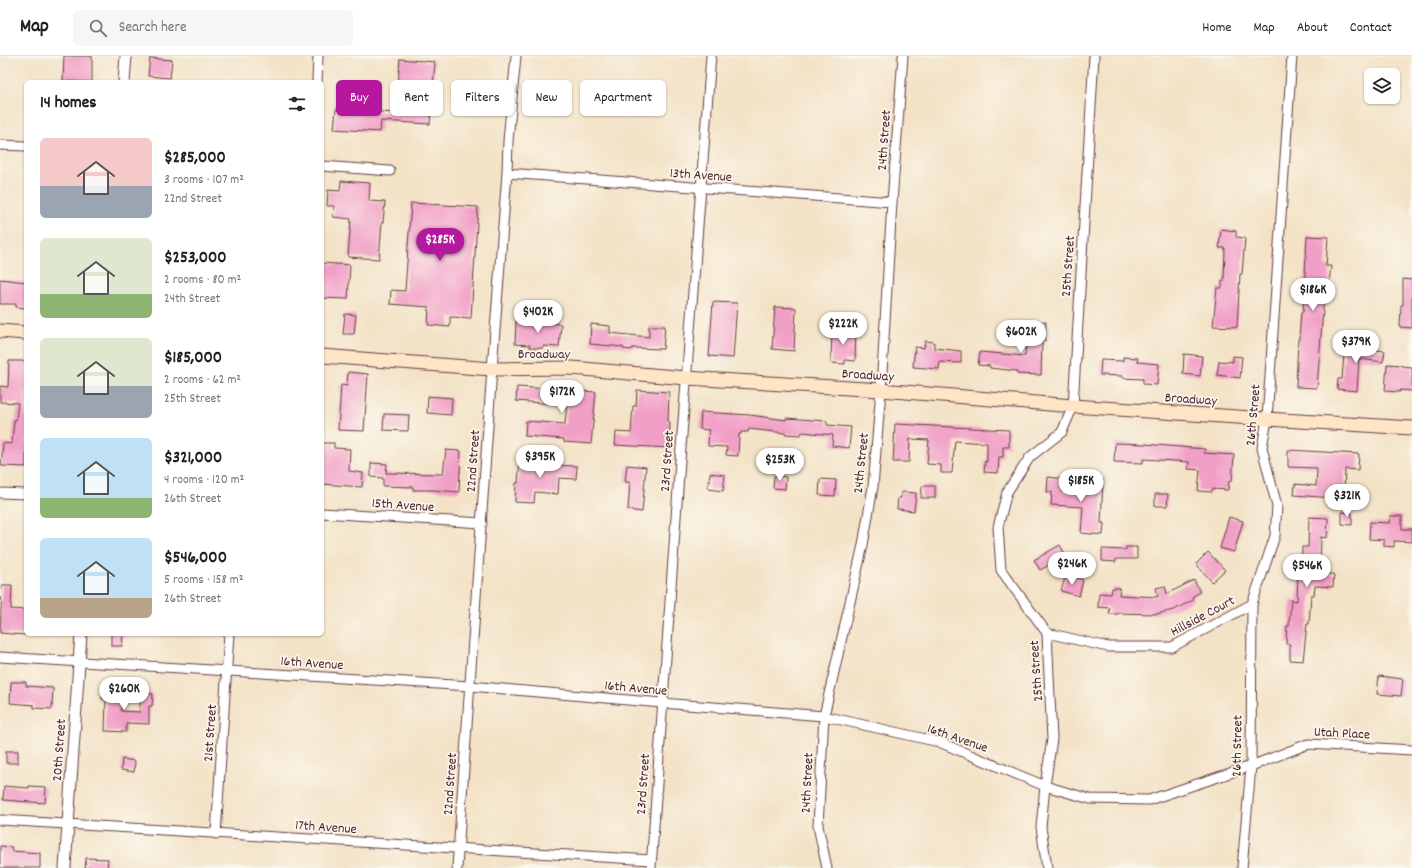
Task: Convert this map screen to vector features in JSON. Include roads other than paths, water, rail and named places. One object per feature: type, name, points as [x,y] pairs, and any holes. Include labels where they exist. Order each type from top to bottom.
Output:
[{"type":"main road","points":[[0,331],[24,333]]},
{"type":"main road","name":"Broadway","points":[[324,356],[492,369],[572,368],[686,378],[881,390],[1073,406],[1412,428]]},
{"type":"street","points":[[124,80],[126,56]]},
{"type":"street","points":[[317,80],[318,56]]},
{"type":"street","name":"22nd Street","points":[[457,868],[507,173],[508,141],[516,56]]},
{"type":"street","name":"23rd Street","points":[[651,864],[711,56]]},
{"type":"street","name":"24th Street","points":[[827,868],[818,826],[824,716],[863,545],[873,487],[881,390],[892,202],[903,56]]},
{"type":"street","name":"25th Street","points":[[1047,868],[1041,827],[1052,739],[1047,633],[1001,570],[998,526],[1007,492],[1030,457],[1062,432],[1073,406],[1094,56]]},
{"type":"street","name":"26th Street","points":[[1242,868],[1251,766],[1252,604],[1275,536],[1276,506],[1262,448],[1267,419],[1292,56]]},
{"type":"street","points":[[0,145],[24,146]]},
{"type":"street","points":[[324,166],[390,171]]},
{"type":"street","name":"13th Avenue","points":[[507,173],[892,202]]},
{"type":"street","points":[[0,493],[24,494]]},
{"type":"street","name":"15th Avenue","points":[[324,513],[482,523]]},
{"type":"street","name":"Hillside Court","points":[[1047,633],[1108,647],[1172,647],[1252,604]]},
{"type":"street","name":"20th Street","points":[[65,868],[81,636]]},
{"type":"street","name":"21st Street","points":[[216,834],[230,636]]},
{"type":"street","name":"16th Avenue","points":[[0,657],[470,686],[824,716],[939,742],[1045,786],[1090,799],[1149,800],[1251,766]]},
{"type":"street","name":"Utah Place","points":[[1251,766],[1308,744],[1412,750]]},
{"type":"street","name":"17th Avenue","points":[[0,820],[459,849],[651,864]]}]
